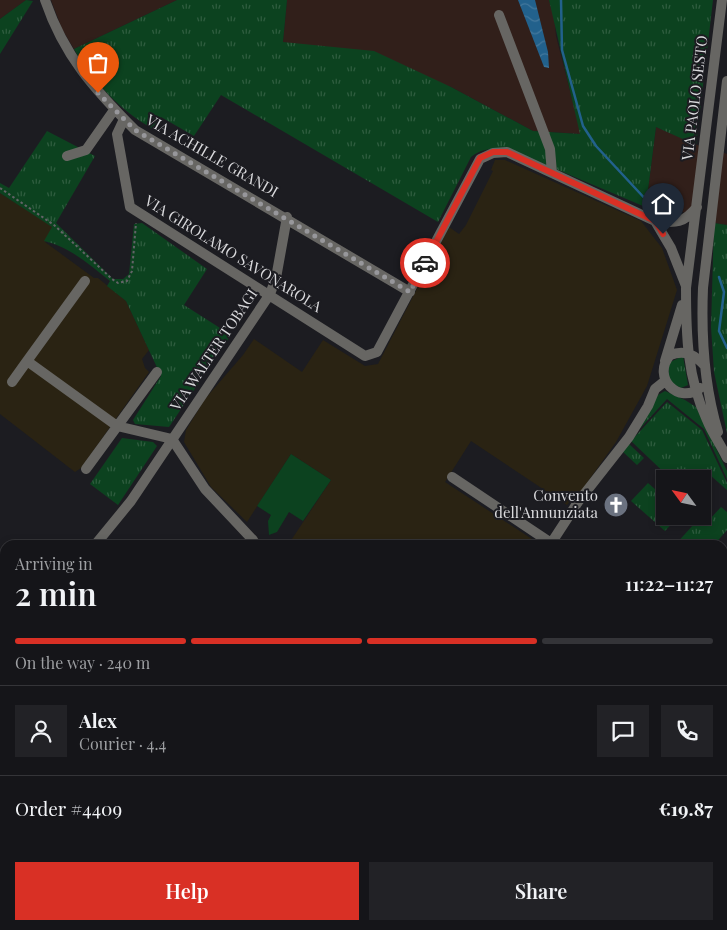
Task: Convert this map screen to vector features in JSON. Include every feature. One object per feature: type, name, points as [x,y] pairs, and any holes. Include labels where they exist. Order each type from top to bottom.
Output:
[{"type":"street","name":"VIA ACHILLE GRANDI","points":[[46,0],[65,46],[82,73],[114,110],[135,130],[287,217],[410,292]]},
{"type":"street","name":"VIA PAOLO SESTO","points":[[665,381],[663,375],[665,361],[686,288],[722,0]]},
{"type":"street","points":[[499,15],[550,148],[552,173]]},
{"type":"street","name":"VIA PAOLO SESTO","points":[[726,456],[713,415],[702,344],[703,288],[727,81]]},
{"type":"street","points":[[67,156],[86,150],[114,110]]},
{"type":"street","name":"VIA GIROLAMO SAVONAROLA","points":[[124,119],[117,134],[130,206],[365,356],[371,356],[377,352],[410,292]]},
{"type":"street","points":[[410,292],[480,158],[493,152],[507,152],[655,221],[674,223],[688,218],[697,207]]},
{"type":"street","name":"VIA WALTER TOBAGI","points":[[99,540],[131,501],[270,294],[276,278],[287,217]]},
{"type":"street","points":[[655,221],[671,248],[686,288]]},
{"type":"street","points":[[12,382],[85,281]]},
{"type":"street","name":"VIA PAOLO SESTO","points":[[686,288],[688,353],[696,391],[707,421],[726,456]]},
{"type":"street","points":[[665,361],[670,355],[688,353],[705,366]]},
{"type":"street","points":[[27,361],[117,426],[172,439],[205,489],[254,540]]},
{"type":"street","points":[[86,469],[157,372]]},
{"type":"street","points":[[554,540],[578,502],[629,437],[655,389],[665,381],[670,387],[683,393],[696,391],[708,378]]},
{"type":"street","points":[[452,477],[546,540]]},
{"type":"path","points":[[0,188],[54,225],[112,279],[118,282],[127,281],[132,271],[137,211]]},
{"type":"shaded area","points":[[0,0],[26,0],[0,19]]},
{"type":"shaded area","points":[[51,0],[177,0],[74,49],[62,29]]},
{"type":"shaded area","points":[[287,0],[549,0],[554,15],[556,36],[581,134],[533,131],[451,87],[283,42]]},
{"type":"shaded area","points":[[656,127],[702,147],[694,206],[688,214],[647,198]]},
{"type":"shaded area","points":[[722,152],[727,154],[727,225],[714,223]]},
{"type":"shaded area","points":[[495,160],[505,160],[641,221],[662,248],[677,290],[647,386],[616,442],[579,494],[576,492],[567,505],[471,441],[445,482],[533,540],[291,540],[331,480],[291,454],[247,522],[211,487],[184,442],[186,430],[205,399],[243,355],[254,339],[302,372],[323,340],[365,366],[378,364],[449,227],[459,234],[466,225],[493,171],[491,170]]},
{"type":"shaded area","points":[[0,193],[53,227],[45,242],[94,278],[98,278],[126,301],[149,350],[142,359],[145,368],[149,372],[81,468],[75,472],[0,414]]},
{"type":"green space","points":[[26,0],[33,1],[0,54],[0,19]]},
{"type":"green space","points":[[177,0],[287,0],[283,42],[374,51],[451,87],[533,131],[580,134],[549,0],[713,0],[696,145],[656,127],[647,198],[643,206],[511,150],[485,150],[471,157],[438,222],[221,95],[194,136],[161,117],[153,129],[129,113],[99,84],[74,49]]},
{"type":"green space","points":[[47,131],[95,156],[56,223],[113,279],[123,279],[129,274],[134,224],[142,223],[207,269],[184,305],[231,335],[169,427],[135,424],[133,420],[161,376],[126,301],[107,286],[110,281],[87,263],[71,252],[44,241],[52,227],[0,193],[0,183],[9,188]]},
{"type":"green space","points":[[714,223],[727,225],[727,433],[714,372],[711,327]]},
{"type":"green space","points":[[683,356],[688,385],[681,388],[669,382],[668,363]]},
{"type":"green space","points":[[665,391],[696,407],[727,471],[727,479],[704,429],[667,399],[634,435],[658,395]]},
{"type":"green space","points":[[667,402],[702,430],[727,483],[727,490],[711,476],[711,470],[662,470],[631,441]]},
{"type":"green space","points":[[122,438],[153,442],[157,446],[118,505],[90,484]]},
{"type":"green space","points":[[629,444],[644,458],[637,465],[622,451]]},
{"type":"green space","points":[[291,454],[331,480],[303,521],[289,512],[277,532],[269,535],[268,521],[271,515],[257,506]]},
{"type":"green space","points":[[648,483],[656,490],[656,523],[631,501]]},
{"type":"green space","points":[[721,507],[727,512],[727,530],[718,540],[680,540],[693,525],[711,525],[711,518]]},
{"type":"green space","points":[[658,525],[671,525],[665,531]]},
{"type":"water","points":[[518,0],[535,0],[548,52],[549,68],[544,67]]},
{"type":"waterway","points":[[561,0],[562,50],[583,126],[596,146],[649,203]]},
{"type":"waterway","points":[[719,277],[724,292],[719,331],[727,348]]},
{"type":"way so far","points":[[98,93],[135,130],[287,217],[410,292],[425,263]]},
{"type":"place","name":"Convento dell'Annunziata","points":[[616,505]]},
{"type":"route","points":[[425,263],[480,158],[493,152],[507,152],[655,221],[663,234]]}]
